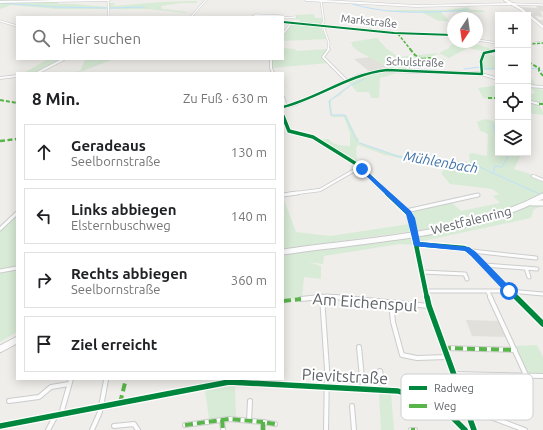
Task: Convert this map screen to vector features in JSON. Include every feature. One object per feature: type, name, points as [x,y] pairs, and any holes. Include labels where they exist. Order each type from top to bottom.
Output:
[{"type":"main road","points":[[505,0],[514,4],[543,27]]},
{"type":"main road","name":"Westfalenring","points":[[284,252],[440,229],[487,218],[541,200]]},
{"type":"main road","points":[[0,349],[16,341]]},
{"type":"street","points":[[0,2],[109,0],[109,16]]},
{"type":"street","points":[[192,16],[206,0]]},
{"type":"street","points":[[306,0],[416,6],[543,4]]},
{"type":"street","points":[[321,1],[324,22],[322,30],[330,43],[329,49],[323,57],[347,81]]},
{"type":"street","points":[[284,17],[296,17]]},
{"type":"street","points":[[0,21],[16,26]]},
{"type":"street","name":"Markstraße","points":[[284,22],[394,33],[447,35]]},
{"type":"street","points":[[284,33],[292,22]]},
{"type":"street","points":[[483,41],[495,43]]},
{"type":"street","points":[[531,44],[543,42]]},
{"type":"street","points":[[482,74],[481,61],[484,53],[495,51]]},
{"type":"street","points":[[39,72],[62,60]]},
{"type":"street","points":[[271,60],[273,72]]},
{"type":"street","points":[[407,71],[408,67],[412,64]]},
{"type":"street","name":"Schulstraße","points":[[284,106],[296,104],[372,71],[482,74],[495,78]]},
{"type":"street","points":[[0,78],[16,76]]},
{"type":"street","points":[[531,86],[543,87]]},
{"type":"street","points":[[531,103],[539,104]]},
{"type":"street","points":[[284,118],[289,131],[312,137],[360,167],[406,211],[411,218],[429,306],[453,374]]},
{"type":"street","points":[[284,195],[320,190],[360,167]]},
{"type":"street","points":[[533,176],[543,180]]},
{"type":"street","points":[[406,211],[478,195]]},
{"type":"street","points":[[0,229],[16,214]]},
{"type":"street","points":[[416,242],[464,248],[472,252],[543,324]]},
{"type":"street","points":[[472,252],[536,258]]},
{"type":"street","points":[[485,266],[537,269]]},
{"type":"street","points":[[0,271],[16,268]]},
{"type":"street","points":[[526,268],[529,277]]},
{"type":"street","points":[[422,272],[465,274],[467,279]]},
{"type":"street","points":[[426,291],[509,291],[543,294]]},
{"type":"street","points":[[488,292],[526,374]]},
{"type":"street","points":[[322,296],[327,369],[326,430]]},
{"type":"street","name":"Am Eichenspul","points":[[301,298],[322,296],[429,306]]},
{"type":"street","points":[[391,303],[393,322],[402,355],[417,358],[447,357]]},
{"type":"street","points":[[359,348],[363,388]]},
{"type":"street","points":[[443,348],[515,350]]},
{"type":"street","points":[[380,371],[384,389]]},
{"type":"street","points":[[533,375],[543,376]]},
{"type":"street","points":[[48,430],[58,415],[71,380]]},
{"type":"street","points":[[92,430],[101,407],[106,380]]},
{"type":"street","name":"Pievitstraße","points":[[0,426],[228,382],[384,389],[401,391]]},
{"type":"street","points":[[9,401],[39,397],[51,387],[70,384]]},
{"type":"street","points":[[249,421],[250,401]]},
{"type":"street","points":[[352,406],[354,430]]},
{"type":"street","points":[[222,420],[223,430]]},
{"type":"street","points":[[186,425],[222,420],[275,424]]},
{"type":"street","name":"Pievitstraße","points":[[454,420],[465,430]]},
{"type":"street","points":[[470,420],[474,430]]},
{"type":"street","points":[[498,420],[525,430]]},
{"type":"street","points":[[263,430],[264,422]]},
{"type":"street","points":[[114,426],[134,424],[138,430]]},
{"type":"shaded area","points":[[535,4],[543,5],[543,12],[540,11],[543,17],[535,16],[539,20],[543,20],[543,26],[531,16],[531,12],[525,12],[519,7],[537,8]]},
{"type":"shaded area","points":[[370,57],[390,70],[370,72],[354,59]]},
{"type":"shaded area","points":[[466,320],[499,321],[506,337],[472,336]]},
{"type":"green space","points":[[0,0],[59,1],[57,4],[108,7],[108,3],[115,3],[113,6],[198,1],[196,3],[180,3],[161,6],[162,9],[187,12],[186,13],[148,9],[57,9],[11,5],[0,9]]},
{"type":"green space","points":[[468,7],[471,10],[482,10],[485,12],[441,12],[447,19],[447,21],[439,21],[421,12],[384,12],[394,11],[393,10],[444,10]]},
{"type":"green space","points":[[314,14],[315,18],[322,18],[322,24],[300,22],[300,20],[295,19],[297,17],[296,15]]},
{"type":"green space","points":[[293,23],[322,26],[322,30],[327,39],[284,41],[284,34]]},
{"type":"green space","points":[[377,38],[386,48],[398,57],[439,53],[420,60],[391,58],[400,64],[398,66],[407,67],[406,70],[394,70],[358,51],[353,47],[351,42]]},
{"type":"green space","points":[[483,46],[489,48],[491,51],[468,48],[483,48]]},
{"type":"green space","points":[[284,48],[295,49],[296,51],[328,49],[322,57],[328,63],[272,68],[272,60],[284,60]]},
{"type":"green space","points":[[449,48],[468,48],[449,58],[439,53]]},
{"type":"green space","points":[[486,53],[495,57],[495,69],[483,70],[482,61]]},
{"type":"green space","points":[[46,60],[62,60],[40,72],[26,72]]},
{"type":"green space","points":[[85,60],[111,60],[80,72],[74,72],[81,71]]},
{"type":"green space","points":[[403,71],[380,78],[379,98],[371,98],[369,92],[357,92],[348,81],[372,72]]},
{"type":"green space","points":[[531,78],[537,87],[543,90],[543,104],[538,104],[543,111],[543,115],[531,113],[531,94],[536,93],[531,89]]},
{"type":"green space","points":[[350,85],[339,96],[331,100],[332,115],[346,115],[357,138],[359,138],[359,142],[397,155],[414,158],[470,162],[469,154],[472,153],[487,156],[488,134],[480,131],[477,122],[485,119],[495,121],[495,156],[520,156],[514,169],[543,178],[543,193],[518,206],[471,220],[435,228],[284,249],[284,200],[296,232],[330,236],[414,223],[409,211],[451,202],[461,211],[500,203],[493,196],[499,194],[492,189],[450,184],[441,173],[444,170],[433,165],[419,165],[414,161],[385,155],[358,145],[356,148],[357,164],[318,139],[329,139],[336,144],[350,146],[350,133],[344,117],[332,117],[330,115],[329,101]]},
{"type":"green space","points":[[495,85],[495,100],[483,98],[478,88]]},
{"type":"green space","points":[[543,204],[543,206],[534,209],[531,218],[418,242],[414,245],[400,244],[324,256],[323,264],[309,262],[321,266],[321,279],[304,277],[302,297],[284,300],[284,254],[479,223],[526,207]]},
{"type":"green space","points":[[16,215],[16,333],[0,342],[0,230]]},
{"type":"green space","points":[[537,345],[543,357],[543,375],[530,374],[526,372],[514,346]]},
{"type":"green space","points":[[235,385],[236,417],[209,419],[205,390]]},
{"type":"green space","points":[[379,392],[391,393],[394,430],[381,430]]},
{"type":"waterway","points":[[2,3],[56,7],[107,8]]},
{"type":"waterway","points":[[349,3],[378,10],[408,12],[467,10]]},
{"type":"waterway","points":[[110,8],[144,7]]},
{"type":"waterway","points":[[483,64],[485,69],[495,69]]},
{"type":"waterway","points":[[464,69],[480,67]]},
{"type":"waterway","points":[[531,68],[538,69]]},
{"type":"waterway","name":"Mühlenbach","points":[[414,69],[453,72]]},
{"type":"waterway","points":[[539,70],[543,71]]},
{"type":"waterway","name":"Mühlenbach","points":[[374,74],[380,72]]},
{"type":"waterway","name":"Mühlenbach","points":[[352,85],[364,79]]},
{"type":"waterway","name":"Mühlenbach","points":[[351,85],[329,101],[331,115],[345,115],[357,141]]},
{"type":"waterway","points":[[493,124],[495,132]]},
{"type":"waterway","name":"Mühlenbach","points":[[360,143],[397,156],[419,161]]},
{"type":"waterway","points":[[494,172],[494,166],[502,167],[508,156]]},
{"type":"waterway","name":"Mühlenbach","points":[[434,164],[475,165],[542,195]]},
{"type":"marked path","points":[[398,34],[415,55],[422,59],[408,61],[412,64]]},
{"type":"marked path","points":[[531,44],[543,43]]},
{"type":"marked path","points":[[422,59],[429,58],[445,61]]},
{"type":"marked path","points":[[531,64],[539,68],[539,71],[543,76]]},
{"type":"marked path","points":[[488,98],[495,98]]},
{"type":"marked path","points":[[0,100],[16,103]]},
{"type":"marked path","points":[[0,141],[16,139]]},
{"type":"marked path","points":[[284,301],[301,299]]},
{"type":"marked path","points":[[443,348],[515,350]]},
{"type":"marked path","points":[[120,403],[126,380]]},
{"type":"marked path","points":[[185,425],[229,419],[263,422]]},
{"type":"marked path","points":[[222,420],[223,430]]},
{"type":"marked path","points":[[263,430],[263,422],[275,424]]},
{"type":"cycle path","points":[[284,22],[394,33],[447,35]]},
{"type":"cycle path","points":[[284,107],[309,99],[347,80],[373,71],[387,70],[482,74],[481,61],[484,53],[495,51]]},
{"type":"cycle path","points":[[284,118],[289,131],[313,137],[358,165],[410,215],[429,306],[454,374]]},
{"type":"cycle path","points":[[416,244],[464,248],[470,251],[543,324]]},
{"type":"cycle path","points":[[0,426],[229,382],[401,392]]},
{"type":"cycle path","points":[[455,420],[465,430]]},
{"type":"cycle path","points":[[470,420],[474,430]]},
{"type":"route","points":[[362,169],[409,213],[416,244],[467,249],[509,291]]}]
